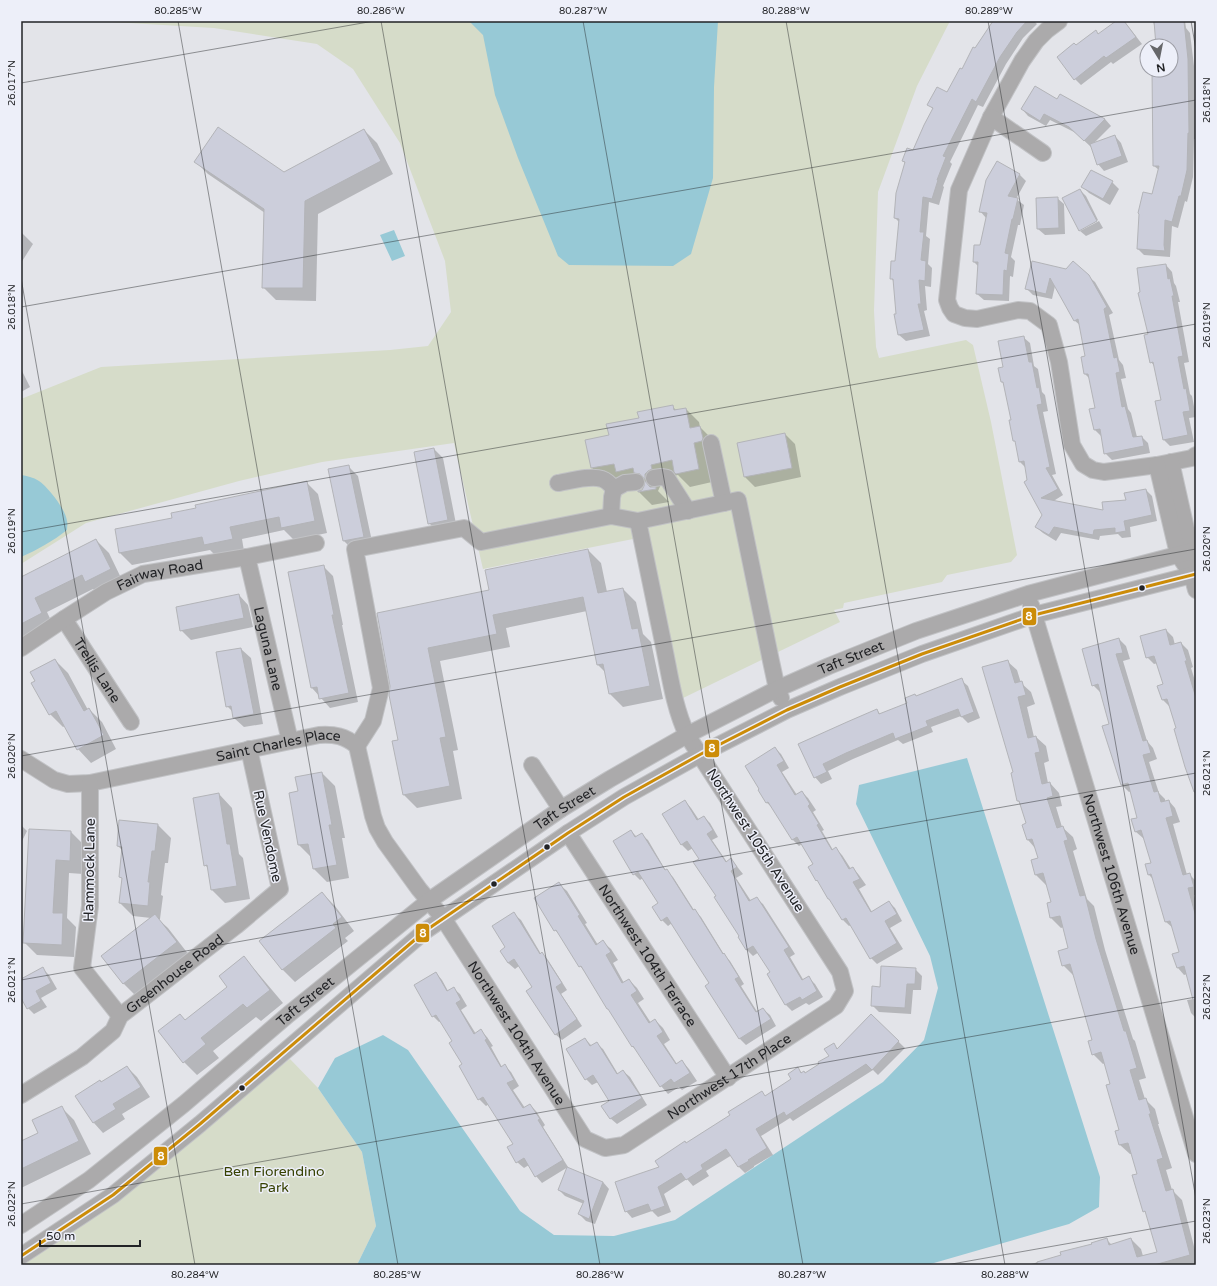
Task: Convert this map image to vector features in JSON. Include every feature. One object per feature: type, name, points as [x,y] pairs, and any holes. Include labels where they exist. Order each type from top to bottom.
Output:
[{"type":"street","points":[[1058,21],[1036,41],[1022,60],[991,117],[959,190],[947,300],[954,314],[965,318],[977,318],[1018,310],[1030,311],[1049,325],[1059,362],[1072,445],[1083,464],[1093,470],[1104,472],[1164,464],[1192,458],[1196,455]]},
{"type":"street","points":[[991,117],[1043,153]]},
{"type":"street","points":[[711,443],[724,503]]},
{"type":"street","points":[[1164,464],[1195,580]]},
{"type":"street","points":[[558,483],[581,479],[602,478],[610,483],[614,489],[611,516]]},
{"type":"street","points":[[654,478],[667,478],[688,510]]},
{"type":"street","points":[[614,489],[625,484],[636,482]]},
{"type":"street","points":[[357,746],[373,720],[381,688],[355,549],[464,528],[481,542],[611,516],[638,521],[738,500],[777,689],[787,710]]},
{"type":"street","name":"Northwest 105th Avenue","points":[[638,521],[677,708],[682,723],[688,735],[840,972],[845,991]]},
{"type":"street","name":"Fairway Road","points":[[21,648],[106,592],[144,574],[247,557],[316,543]]},
{"type":"street","name":"Taft Street","points":[[21,1225],[89,1180],[184,1104],[289,1014],[436,909],[561,809],[610,779],[688,735],[777,689],[829,666],[916,631],[1028,594],[1188,552]]},
{"type":"street","name":"Laguna Lane","points":[[247,557],[290,741]]},
{"type":"street","name":"Taft Street","points":[[21,1256],[113,1195],[200,1124],[425,931],[436,909],[568,832],[624,797],[701,754],[787,710],[922,654],[1034,615],[1195,580]]},
{"type":"street","name":"Northwest 106th Avenue","points":[[1028,594],[1196,1154]]},
{"type":"street","name":"Trellis Lane","points":[[64,619],[130,722]]},
{"type":"street","name":"Saint Charles Place","points":[[21,759],[54,780],[68,784],[90,783],[249,749],[328,734],[349,739],[357,746],[377,828],[385,842],[419,889],[436,909]]},
{"type":"street","name":"Rue Vendome","points":[[236,926],[280,889],[249,749]]},
{"type":"street","points":[[532,765],[561,809]]},
{"type":"street","name":"Hammock Lane","points":[[90,783],[90,906],[82,968],[120,1016]]},
{"type":"street","name":"Northwest 104th Terrace","points":[[568,832],[728,1078]]},
{"type":"street","name":"Northwest 104th Avenue","points":[[436,909],[585,1139],[605,1148]]},
{"type":"street","name":"Greenhouse Road","points":[[21,1095],[82,1057],[113,1031],[120,1016],[236,926]]},
{"type":"street","name":"Northwest 17th Place","points":[[605,1148],[624,1145],[728,1078],[836,1006],[845,991]]},
{"type":"green space","points":[[95,21],[950,21],[917,86],[878,192],[874,311],[876,347],[879,358],[966,340],[973,345],[991,422],[1017,555],[1011,562],[947,575],[942,582],[844,603],[843,608],[834,610],[840,622],[681,699],[648,536],[483,569],[454,443],[322,462],[239,481],[86,523],[21,564],[21,399],[101,367],[390,350],[428,346],[451,312],[445,261],[400,143],[353,69],[317,44],[214,28]]},
{"type":"green space","name":"Ben Fiorendino Park","points":[[290,1059],[318,1088],[362,1152],[376,1226],[357,1265],[21,1265],[21,1261],[105,1201]]},
{"type":"water","points":[[469,21],[718,21],[714,87],[713,178],[691,254],[673,266],[569,265],[558,256],[518,158],[495,95],[483,35]]},
{"type":"water","points":[[394,230],[405,256],[392,261],[380,235]]},
{"type":"water","points":[[21,475],[37,480],[47,488],[56,499],[66,516],[67,530],[45,545],[21,557]]},
{"type":"water","points":[[967,758],[1100,1177],[1099,1207],[1069,1224],[927,1265],[357,1265],[376,1226],[362,1152],[318,1088],[335,1058],[383,1035],[408,1050],[520,1211],[554,1235],[614,1236],[675,1220],[883,1082],[924,1040],[938,988],[930,956],[856,804],[859,785]]},
{"type":"building","points":[[993,21],[1027,21],[1017,32],[1000,57],[976,102],[972,99],[943,156],[946,157],[937,180],[932,199],[923,197],[920,232],[924,232],[921,260],[926,261],[925,281],[919,280],[921,304],[918,304],[924,330],[898,335],[894,314],[896,314],[893,279],[890,279],[891,261],[895,261],[899,219],[894,218],[896,193],[905,162],[902,161],[907,148],[913,150],[933,108],[927,105],[937,87],[947,92],[960,68],[962,69],[973,47],[975,48]]},
{"type":"building","points":[[1116,21],[1124,21],[1136,37],[1106,58],[1104,56],[1074,80],[1057,57],[1074,43],[1076,45],[1096,30],[1098,34]]},
{"type":"building","points":[[1154,21],[1184,21],[1188,59],[1189,133],[1187,170],[1181,196],[1179,196],[1172,222],[1165,220],[1165,251],[1137,249],[1138,213],[1143,192],[1152,194],[1159,166],[1153,166],[1152,78],[1179,78],[1179,38],[1155,38]]},
{"type":"building","points":[[1035,86],[1057,99],[1060,94],[1105,119],[1084,141],[1069,127],[1044,114],[1040,121],[1021,109]]},
{"type":"building","points":[[218,127],[284,172],[364,129],[381,161],[305,201],[303,288],[262,288],[264,209],[194,162]]},
{"type":"building","points":[[1115,135],[1122,156],[1097,165],[1090,144]]},
{"type":"building","points":[[997,161],[1020,174],[1008,196],[1018,198],[1005,253],[1009,254],[1007,271],[1004,270],[1003,295],[976,294],[978,262],[973,262],[974,245],[980,245],[987,213],[979,212],[986,180]]},
{"type":"building","points":[[1091,170],[1113,181],[1103,199],[1081,187]]},
{"type":"building","points":[[1080,189],[1097,221],[1079,231],[1062,198]]},
{"type":"building","points":[[1058,197],[1059,228],[1037,229],[1036,198]]},
{"type":"building","points":[[1032,261],[1066,269],[1073,261],[1089,275],[1107,307],[1104,309],[1114,358],[1117,357],[1120,372],[1116,373],[1122,407],[1125,406],[1133,437],[1142,436],[1144,446],[1104,454],[1100,429],[1094,430],[1089,409],[1095,408],[1088,374],[1084,374],[1081,357],[1085,356],[1078,319],[1074,321],[1050,278],[1046,294],[1025,289]]},
{"type":"building","points":[[1166,264],[1168,279],[1170,278],[1174,296],[1172,296],[1183,356],[1178,357],[1190,411],[1183,412],[1188,435],[1163,440],[1155,401],[1161,400],[1153,362],[1150,363],[1144,335],[1148,334],[1138,293],[1140,292],[1137,268]]},
{"type":"building","points":[[1024,336],[1029,362],[1032,362],[1042,404],[1037,405],[1050,467],[1046,468],[1058,489],[1041,498],[1103,510],[1102,502],[1126,500],[1124,493],[1146,489],[1152,515],[1124,521],[1126,531],[1115,533],[1115,528],[1094,530],[1093,535],[1054,527],[1049,535],[1035,527],[1042,515],[1024,482],[1027,480],[1024,461],[1019,462],[1015,441],[1013,441],[1009,420],[1011,420],[1003,382],[1001,382],[998,368],[1003,367],[998,341]]},
{"type":"building","points":[[673,405],[674,410],[686,408],[690,428],[700,426],[703,438],[702,441],[694,443],[699,469],[676,474],[674,472],[672,460],[651,465],[652,469],[645,474],[645,479],[640,474],[634,473],[633,468],[616,472],[614,464],[591,468],[585,440],[609,435],[606,424],[639,418],[637,412]]},
{"type":"building","points":[[785,433],[792,468],[744,477],[737,443]]},
{"type":"building","points":[[434,448],[448,520],[428,524],[414,452]]},
{"type":"building","points":[[349,465],[364,537],[343,541],[328,469]]},
{"type":"building","points":[[307,481],[315,521],[281,528],[279,517],[230,527],[233,539],[204,545],[202,537],[119,553],[115,529],[172,518],[171,513],[196,508],[195,505]]},
{"type":"building","points":[[645,481],[650,487],[656,487],[656,489],[638,492],[642,490]]},
{"type":"building","points":[[96,539],[111,569],[85,582],[82,575],[35,598],[42,613],[21,624],[21,577]]},
{"type":"building","points":[[588,549],[598,593],[623,588],[632,629],[638,628],[650,686],[609,694],[603,664],[597,665],[583,597],[493,615],[497,634],[428,648],[446,737],[440,738],[450,786],[403,795],[392,741],[398,740],[389,695],[390,686],[377,613],[489,590],[485,570]]},
{"type":"building","points":[[324,565],[334,615],[332,615],[349,693],[319,699],[317,687],[311,688],[288,572]]},
{"type":"building","points":[[239,594],[244,618],[180,631],[176,607]]},
{"type":"building","points":[[1166,629],[1170,645],[1181,642],[1196,698],[1196,792],[1194,792],[1185,767],[1174,729],[1176,728],[1167,699],[1162,700],[1157,686],[1163,684],[1154,656],[1146,658],[1140,636]]},
{"type":"building","points":[[1119,638],[1123,653],[1116,654],[1143,741],[1147,740],[1151,753],[1143,755],[1154,792],[1158,791],[1161,802],[1169,800],[1173,816],[1166,818],[1183,875],[1190,873],[1194,887],[1188,888],[1196,917],[1196,999],[1193,1000],[1184,966],[1177,968],[1172,954],[1179,952],[1170,921],[1165,922],[1151,874],[1148,875],[1145,864],[1151,863],[1141,830],[1135,832],[1131,819],[1137,818],[1128,783],[1121,785],[1102,726],[1109,724],[1098,684],[1092,686],[1082,649]]},
{"type":"building","points":[[241,648],[254,714],[233,718],[231,706],[226,707],[216,652]]},
{"type":"building","points":[[55,659],[84,711],[89,708],[104,735],[77,750],[56,711],[49,715],[31,683],[35,681],[30,672]]},
{"type":"building","points":[[1008,660],[1015,683],[1022,681],[1026,695],[1018,697],[1028,738],[1036,736],[1040,752],[1035,753],[1042,784],[1050,782],[1053,796],[1047,798],[1057,828],[1063,826],[1068,840],[1064,841],[1080,896],[1085,895],[1096,939],[1137,1068],[1130,1070],[1139,1100],[1146,1098],[1151,1114],[1149,1114],[1163,1158],[1157,1160],[1166,1191],[1173,1189],[1190,1255],[1154,1265],[1037,1265],[1037,1262],[1061,1255],[1060,1252],[1092,1244],[1091,1243],[1107,1238],[1109,1245],[1131,1238],[1137,1257],[1157,1252],[1145,1211],[1143,1212],[1132,1175],[1137,1174],[1128,1143],[1119,1145],[1115,1131],[1119,1130],[1106,1085],[1110,1084],[1101,1052],[1092,1055],[1088,1041],[1092,1040],[1070,964],[1062,966],[1058,951],[1068,948],[1060,916],[1050,918],[1047,903],[1051,902],[1043,873],[1035,875],[1031,860],[1038,858],[1032,839],[1027,840],[1022,825],[1026,823],[1019,801],[1017,801],[1011,773],[1013,772],[982,667]]},
{"type":"building","points":[[962,678],[974,712],[961,717],[958,709],[926,721],[928,726],[895,739],[893,733],[823,764],[827,772],[814,778],[798,744],[877,709],[879,714],[907,703],[905,698],[915,694],[916,696]]},
{"type":"building","points":[[775,747],[784,761],[777,765],[795,795],[802,791],[810,804],[808,806],[819,824],[817,825],[832,850],[836,847],[849,869],[853,867],[860,879],[853,882],[871,912],[889,901],[897,914],[885,921],[897,943],[870,959],[846,918],[842,920],[817,880],[816,881],[808,867],[813,864],[797,837],[792,840],[768,802],[766,803],[745,766]]},
{"type":"building","points":[[322,772],[332,825],[329,825],[337,865],[313,869],[308,844],[298,845],[289,793],[298,791],[295,777]]},
{"type":"building","points":[[219,793],[227,844],[230,844],[237,886],[211,890],[207,865],[204,866],[193,798]]},
{"type":"building","points":[[685,800],[697,820],[704,816],[713,830],[707,834],[726,862],[731,858],[737,867],[731,871],[749,901],[757,897],[789,947],[784,950],[802,980],[809,976],[817,991],[802,1000],[800,997],[785,1005],[767,974],[770,972],[753,946],[746,950],[738,937],[739,936],[714,897],[716,896],[693,862],[699,859],[687,841],[681,845],[662,814]]},
{"type":"building","points":[[119,820],[158,824],[155,851],[152,851],[148,882],[150,882],[148,906],[119,903],[122,878],[119,877],[122,847],[117,846]]},
{"type":"building","points":[[29,829],[71,831],[70,861],[56,860],[53,913],[63,913],[62,945],[23,943]]},
{"type":"building","points":[[631,830],[635,837],[642,833],[665,870],[667,869],[693,910],[695,909],[739,977],[735,979],[756,1012],[763,1008],[771,1019],[739,1039],[705,986],[709,983],[667,917],[661,921],[652,907],[658,903],[638,872],[633,875],[613,841]]},
{"type":"building","points":[[559,882],[580,915],[578,916],[596,945],[603,940],[611,952],[606,955],[622,983],[629,979],[637,991],[631,995],[649,1023],[655,1019],[663,1032],[657,1036],[676,1064],[682,1060],[690,1073],[674,1083],[671,1079],[660,1087],[633,1046],[632,1047],[581,966],[579,967],[556,930],[554,931],[534,898]]},
{"type":"building","points":[[322,892],[342,917],[333,924],[336,928],[282,970],[259,941]]},
{"type":"building","points":[[514,912],[540,954],[542,952],[562,983],[556,987],[577,1019],[555,1035],[526,991],[532,987],[514,959],[508,963],[500,951],[505,947],[492,926]]},
{"type":"building","points":[[155,914],[177,942],[123,984],[101,956]]},
{"type":"building","points":[[244,956],[270,990],[247,1008],[243,1004],[201,1038],[206,1044],[183,1063],[158,1031],[180,1014],[185,1020],[227,987],[219,976]]},
{"type":"building","points":[[881,966],[916,968],[915,984],[907,984],[905,1008],[871,1006],[872,986],[880,987]]},
{"type":"building","points":[[43,967],[51,983],[36,991],[41,1001],[27,1009],[21,998],[21,979]]},
{"type":"building","points":[[436,972],[447,991],[454,987],[461,1000],[456,1003],[474,1034],[481,1029],[487,1039],[485,1040],[501,1067],[505,1064],[514,1080],[507,1083],[523,1108],[530,1104],[540,1119],[538,1120],[563,1160],[535,1177],[524,1158],[516,1163],[507,1147],[513,1144],[483,1097],[478,1100],[459,1066],[462,1064],[449,1043],[452,1041],[436,1015],[432,1017],[414,985]]},
{"type":"building","points":[[871,1014],[899,1041],[872,1070],[866,1064],[786,1116],[784,1112],[756,1129],[767,1148],[748,1160],[749,1161],[738,1167],[726,1149],[701,1165],[703,1169],[686,1180],[681,1173],[658,1187],[665,1206],[651,1211],[648,1204],[625,1212],[615,1182],[659,1167],[655,1161],[685,1141],[686,1143],[730,1115],[728,1112],[762,1091],[765,1096],[791,1079],[788,1074],[798,1067],[801,1073],[804,1071],[805,1073],[819,1064],[818,1062],[829,1056],[824,1049],[834,1043],[837,1049]]},
{"type":"building","points":[[585,1038],[590,1046],[597,1042],[617,1074],[623,1070],[642,1098],[610,1119],[601,1106],[609,1101],[593,1075],[585,1080],[566,1049]]},
{"type":"building","points":[[127,1066],[141,1087],[113,1104],[116,1109],[93,1123],[75,1096],[100,1080],[101,1082]]},
{"type":"building","points":[[62,1106],[79,1141],[21,1169],[21,1141],[38,1133],[32,1120]]},
{"type":"building","points":[[567,1167],[603,1182],[589,1219],[578,1214],[584,1201],[558,1190]]},
{"type":"transit line","name":"8","points":[[21,1256],[113,1195],[200,1124],[425,931],[568,833],[624,797],[701,754],[787,710],[922,654],[1034,615],[1196,574]]}]
